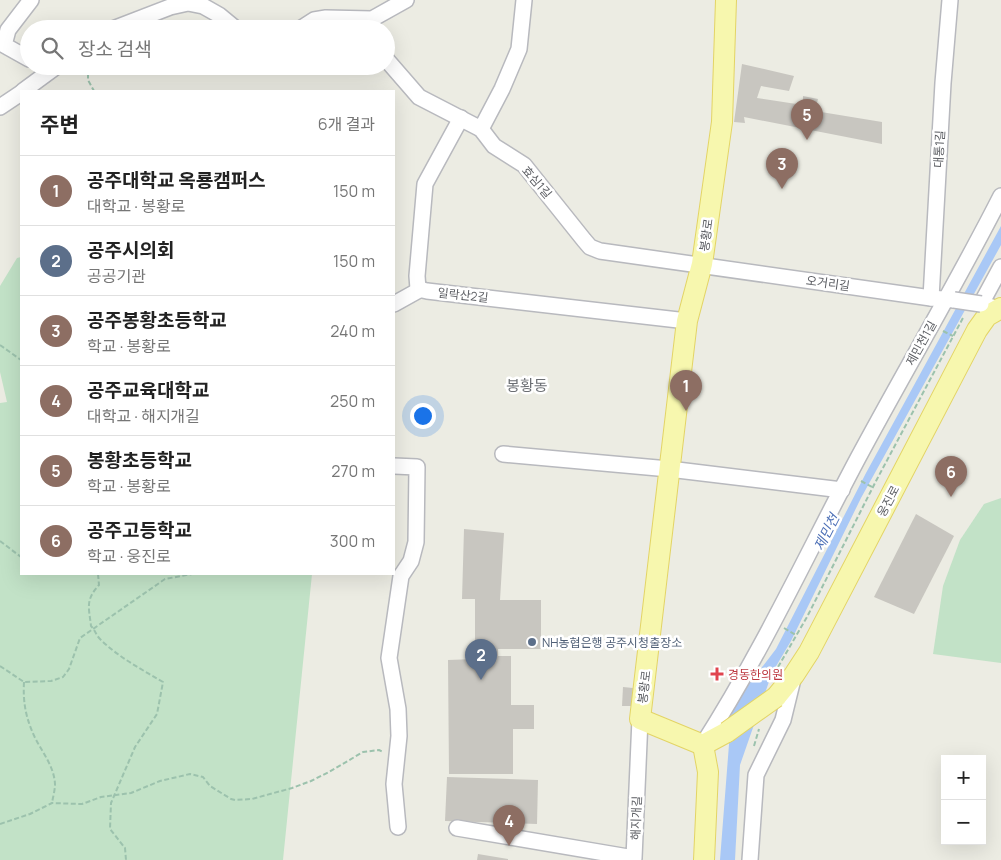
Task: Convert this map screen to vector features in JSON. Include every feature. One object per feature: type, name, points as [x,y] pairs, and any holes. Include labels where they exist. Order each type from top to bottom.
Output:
[{"type":"main road","name":"봉황로","points":[[703,745],[640,719],[687,321],[702,264],[722,122],[726,0]]},
{"type":"main road","name":"웅진로","points":[[703,745],[727,732],[776,697],[794,675],[809,652],[977,330],[993,307]]},
{"type":"main road","points":[[703,745],[708,772],[704,860]]},
{"type":"street","points":[[20,54],[4,45],[8,30],[31,0]]},
{"type":"street","points":[[372,20],[406,0]]},
{"type":"street","points":[[481,129],[502,89],[519,49],[524,0]]},
{"type":"street","name":"대통1길","points":[[944,299],[943,83],[950,0]]},
{"type":"street","points":[[133,20],[169,4],[188,3],[203,6],[224,20]]},
{"type":"street","name":"효심1길","points":[[395,69],[419,97],[481,129],[494,146],[515,159],[531,173],[590,247],[600,251],[702,264]]},
{"type":"street","points":[[24,90],[42,75]]},
{"type":"street","points":[[0,107],[20,93]]},
{"type":"street","name":"일락산2길","points":[[461,118],[424,184],[418,289],[687,321]]},
{"type":"street","name":"제민천1길","points":[[703,745],[745,676],[842,490],[1001,196]]},
{"type":"street","name":"오거리길","points":[[702,264],[993,307]]},
{"type":"street","points":[[993,307],[1001,267]]},
{"type":"street","points":[[395,303],[420,290]]},
{"type":"street","points":[[503,454],[669,469],[842,490]]},
{"type":"street","points":[[395,466],[417,467],[416,542],[411,561],[401,576],[389,658],[398,709],[399,736],[394,784],[398,827]]},
{"type":"street","points":[[750,860],[756,774],[783,720],[794,675]]},
{"type":"street","name":"해지개길","points":[[457,828],[634,858],[640,719]]},
{"type":"path","points":[[88,75],[88,80],[93,90]]},
{"type":"path","points":[[941,330],[953,336]]},
{"type":"path","points":[[0,345],[20,359]]},
{"type":"path","points":[[858,480],[873,488]]},
{"type":"path","points":[[0,541],[20,557]]},
{"type":"path","points":[[98,575],[100,585],[93,592],[88,602],[92,626],[97,637],[127,660],[163,682],[157,714],[135,747],[111,803],[110,829],[125,848],[126,860]]},
{"type":"path","points":[[0,666],[24,682],[51,681],[64,677],[69,669],[80,638],[166,579],[187,575]]},
{"type":"path","points":[[782,627],[796,635]]},
{"type":"path","points":[[24,682],[23,702],[26,715],[32,733],[53,770],[55,785],[52,803]]},
{"type":"path","points":[[0,824],[30,814],[52,803],[82,804],[101,797],[131,792],[160,781],[190,774],[203,777],[210,786],[231,799],[247,800],[311,781],[363,752],[379,750],[396,759]]},
{"type":"green space","points":[[20,257],[20,575],[312,575],[283,860],[0,860],[0,403],[7,402],[0,372],[0,286],[17,258]]},
{"type":"green space","points":[[1001,498],[1001,663],[933,654],[943,586],[960,540],[984,504]]},
{"type":"water","name":"제민천","points":[[1001,226],[1001,245],[861,498],[791,641],[772,673],[740,765],[735,860],[720,860],[732,706],[776,649],[866,473]]},
{"type":"building","points":[[742,64],[794,76],[789,91],[761,86],[757,98],[803,105],[803,96],[818,99],[815,111],[882,122],[882,144],[744,117],[745,123],[734,122]]},
{"type":"building","points":[[916,514],[954,536],[914,614],[874,597]]},
{"type":"building","points":[[464,529],[504,533],[500,600],[541,600],[541,649],[498,649],[498,656],[511,656],[511,705],[534,705],[534,729],[513,729],[513,774],[449,774],[448,660],[475,659],[475,599],[462,599]]},
{"type":"building","points":[[623,687],[633,688],[632,706],[622,706]]},
{"type":"building","points":[[447,777],[538,780],[537,824],[445,821]]},
{"type":"building","points":[[478,854],[508,859],[508,860],[477,860]]},
{"type":"place","name":"봉황초등학교","points":[[807,140]]},
{"type":"place","name":"공주봉황초등학교","points":[[782,189]]},
{"type":"place","name":"공주대학교 옥룡캠퍼스","points":[[686,411]]},
{"type":"place","name":"공주고등학교","points":[[951,497]]},
{"type":"place","name":"NH농협은행 공주시청출장소","points":[[532,642]]},
{"type":"place","name":"경동한의원","points":[[717,674]]},
{"type":"place","name":"공주시의회","points":[[481,680]]},
{"type":"place","name":"공주교육대학교","points":[[509,846]]},
{"type":"district","name":"봉황동","points":[[527,385]]}]
